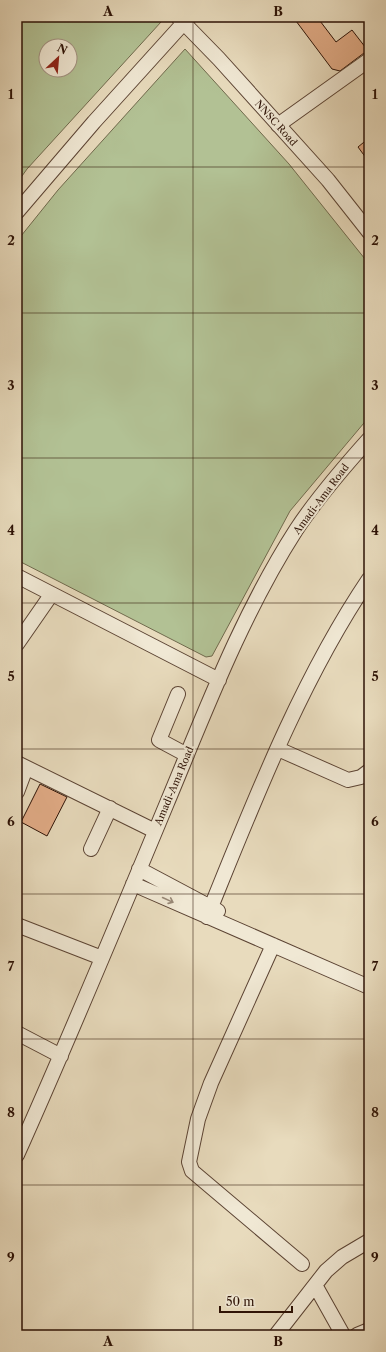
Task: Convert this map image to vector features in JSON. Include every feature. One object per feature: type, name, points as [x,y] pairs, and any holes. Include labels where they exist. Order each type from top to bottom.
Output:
[{"type":"street","name":"NNSC Road","points":[[184,19],[328,180],[369,232]]},
{"type":"street","points":[[17,212],[184,19]]},
{"type":"street","points":[[278,125],[369,60]]},
{"type":"street","name":"Amadi-Ama Road","points":[[17,1155],[61,1056],[219,680],[271,571],[297,529],[323,493],[369,440]]},
{"type":"street","points":[[17,576],[51,596],[219,680]]},
{"type":"street","points":[[209,913],[278,749],[299,704],[341,624],[367,586]]},
{"type":"street","points":[[17,644],[51,596]]},
{"type":"street","points":[[178,694],[159,740],[187,755]]},
{"type":"street","points":[[278,749],[348,780],[361,777],[369,771]]},
{"type":"street","points":[[17,792],[22,766],[155,831]]},
{"type":"street","points":[[91,849],[110,808]]},
{"type":"street","points":[[139,869],[209,913],[272,945],[369,987]]},
{"type":"street","points":[[133,884],[369,977]]},
{"type":"street","points":[[17,925],[102,958]]},
{"type":"street","points":[[272,945],[211,1083],[198,1119],[189,1162],[192,1171],[302,1264]]},
{"type":"street","points":[[17,1033],[61,1056]]},
{"type":"street","points":[[276,1335],[326,1271],[342,1257],[369,1241]]},
{"type":"street","points":[[315,1286],[343,1335]]},
{"type":"street","points":[[358,1335],[369,1330]]},
{"type":"green space","points":[[17,17],[155,17],[161,22],[27,169],[17,183]]},
{"type":"green space","points":[[185,49],[289,164],[369,264],[369,417],[290,511],[212,656],[206,657],[17,560],[17,241],[58,190]]},
{"type":"building","points":[[293,17],[317,17],[336,42],[352,30],[369,52],[364,53],[340,71],[332,69]]},
{"type":"building","points":[[369,138],[369,162],[358,147]]},
{"type":"building","points":[[40,784],[67,797],[47,836],[21,822]]}]
